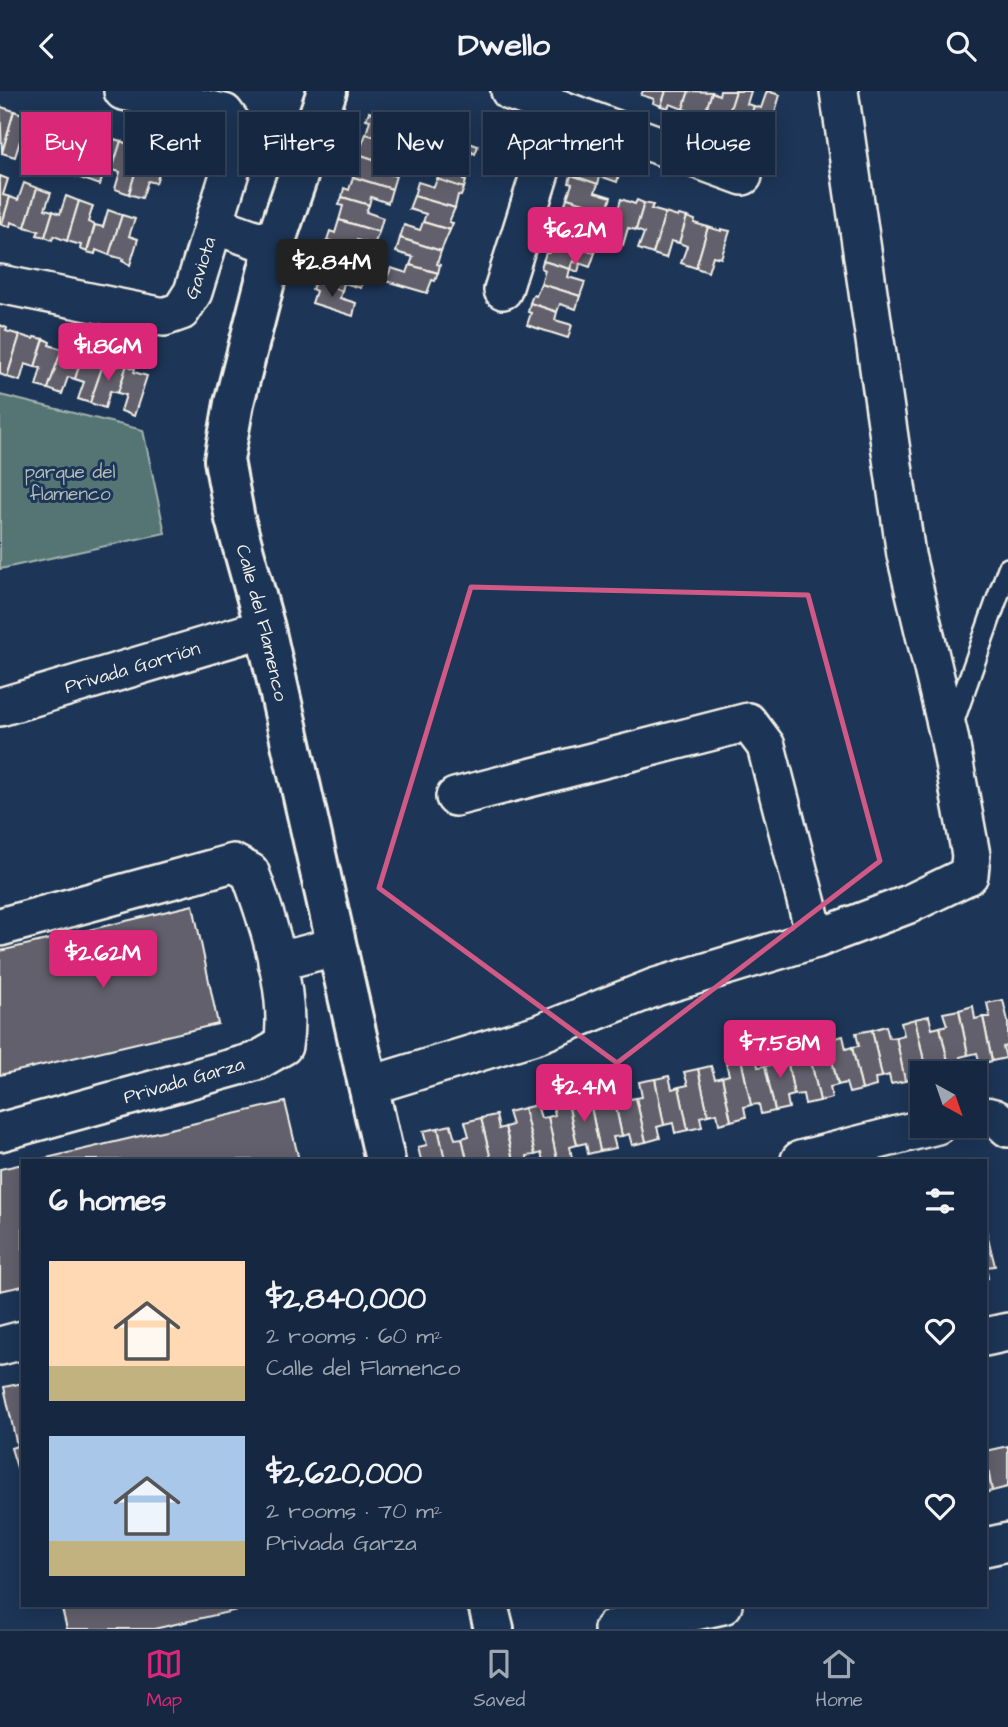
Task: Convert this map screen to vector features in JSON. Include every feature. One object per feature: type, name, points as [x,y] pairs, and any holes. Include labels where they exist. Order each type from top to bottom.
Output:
[{"type":"street","name":"Gaviota","points":[[0,284],[164,317],[181,310],[193,292],[238,146],[235,128],[224,113],[123,91]]},
{"type":"street","name":"Calle del Flamenco","points":[[327,91],[275,246],[234,403],[224,460],[235,519],[265,628],[385,1159]]},
{"type":"street","points":[[510,91],[743,176]]},
{"type":"street","points":[[368,1086],[538,1034],[656,987],[816,939],[909,904],[969,874],[971,855],[949,736],[906,555],[839,91]]},
{"type":"street","points":[[503,290],[560,109]]},
{"type":"street","name":"Gaviota","points":[[215,225],[275,246]]},
{"type":"street","name":"Privada Gorrión","points":[[0,707],[265,628]]},
{"type":"street","points":[[455,797],[748,722],[766,746],[816,939]]},
{"type":"street","name":"Privada Garza","points":[[0,927],[233,863],[250,872],[277,962],[287,1026],[283,1046],[257,1061],[0,1132]]},
{"type":"street","points":[[277,962],[337,946]]},
{"type":"street","points":[[987,1115],[1000,1120],[1008,1128]]},
{"type":"street","points":[[804,1159],[910,1132]]},
{"type":"street","points":[[987,1337],[1008,1332]]},
{"type":"street","points":[[0,1346],[21,1341]]},
{"type":"street","points":[[987,1547],[1008,1542]]},
{"type":"street","points":[[488,1607],[494,1629]]},
{"type":"street","points":[[613,1629],[714,1607]]},
{"type":"lane","points":[[949,736],[1008,568]]},
{"type":"highlighted area","points":[[471,587],[808,595],[880,861],[617,1063],[379,888]]},
{"type":"green space","name":"parque del flamenco","points":[[0,395],[143,430],[165,533],[0,569]]},
{"type":"building","points":[[643,91],[666,91],[661,106],[653,103],[654,99],[641,95]]},
{"type":"building","points":[[666,91],[689,91],[683,109],[670,104],[668,108],[661,106]]},
{"type":"building","points":[[689,91],[712,92],[706,112],[683,109]]},
{"type":"building","points":[[720,91],[736,91],[729,112],[706,112],[712,92],[719,95]]},
{"type":"building","points":[[736,91],[751,91],[747,104],[754,106],[752,112],[729,112]]},
{"type":"building","points":[[767,91],[780,95],[775,112],[752,112],[754,106],[761,108]]},
{"type":"building","points":[[0,104],[1,107],[14,111],[2,153]]},
{"type":"building","points":[[14,111],[21,114],[21,141],[15,157],[2,153]]},
{"type":"building","points":[[369,112],[373,113],[373,136],[366,134],[370,120],[366,119]]},
{"type":"building","points":[[366,134],[373,136],[373,159],[359,154]]},
{"type":"building","points":[[114,139],[121,141],[112,170],[111,142]]},
{"type":"building","points":[[121,141],[125,143],[125,175],[135,175],[129,194],[115,189],[120,172],[112,170]]},
{"type":"building","points":[[469,143],[478,146],[475,154],[472,152],[469,160]]},
{"type":"building","points":[[359,154],[373,159],[373,175],[396,176],[392,189],[353,177],[359,175]]},
{"type":"building","points":[[72,175],[88,175],[86,180]]},
{"type":"building","points":[[88,175],[103,175],[100,185],[86,180]]},
{"type":"building","points":[[135,175],[159,175],[156,183],[148,181],[142,198],[129,194]]},
{"type":"building","points":[[439,175],[464,175],[463,180],[466,181],[464,188],[437,179]]},
{"type":"building","points":[[571,175],[619,175],[617,182],[600,176],[598,184]]},
{"type":"building","points":[[571,175],[598,184],[595,192],[611,197],[607,210],[567,198],[572,184],[569,183]]},
{"type":"building","points":[[0,176],[8,179],[3,195],[10,197],[2,224],[0,223]]},
{"type":"building","points":[[353,177],[392,189],[388,203],[371,197],[369,205],[342,197],[344,188],[349,190]]},
{"type":"building","points":[[437,179],[464,188],[461,196],[458,195],[455,208],[414,196],[418,182],[434,187]]},
{"type":"building","points":[[24,183],[37,188],[25,227],[11,222],[10,227],[2,224],[10,197],[18,200]]},
{"type":"building","points":[[37,188],[51,193],[45,209],[53,211],[45,237],[37,235],[39,231],[25,227]]},
{"type":"building","points":[[66,196],[79,201],[67,241],[54,236],[52,240],[45,237],[53,211],[60,214]]},
{"type":"building","points":[[414,196],[455,208],[449,222],[453,223],[450,230],[423,222],[426,214],[409,209]]},
{"type":"building","points":[[342,197],[369,205],[366,212],[383,218],[379,232],[339,220],[343,206],[339,205]]},
{"type":"building","points":[[567,198],[607,210],[603,224],[586,218],[584,227],[557,218],[559,210],[563,211]]},
{"type":"building","points":[[621,199],[635,204],[637,200],[644,203],[636,230],[628,228],[623,245],[609,241]]},
{"type":"building","points":[[79,201],[93,206],[88,222],[95,225],[87,252],[80,249],[81,245],[67,241]]},
{"type":"building","points":[[644,203],[653,205],[651,209],[665,213],[653,254],[638,249],[644,233],[636,230]]},
{"type":"building","points":[[108,210],[122,215],[109,255],[96,250],[95,254],[87,252],[95,225],[103,227]]},
{"type":"building","points":[[665,213],[687,217],[679,243],[671,241],[666,258],[653,254]]},
{"type":"building","points":[[122,215],[135,219],[129,236],[138,239],[130,265],[122,261],[123,259],[109,255]]},
{"type":"building","points":[[687,217],[695,220],[694,223],[708,227],[696,268],[681,263],[687,246],[679,243]]},
{"type":"building","points":[[557,218],[584,227],[582,234],[599,240],[595,253],[554,240],[558,227],[554,226]]},
{"type":"building","points":[[339,220],[379,232],[374,245],[357,240],[355,248],[327,240],[330,231],[335,233]]},
{"type":"building","points":[[423,222],[450,230],[441,251],[400,238],[404,225],[420,230]]},
{"type":"building","points":[[708,227],[730,231],[721,258],[713,256],[708,272],[696,268]]},
{"type":"building","points":[[400,238],[441,251],[437,264],[440,265],[438,273],[410,265],[413,257],[396,252]]},
{"type":"building","points":[[327,240],[355,248],[353,255],[369,261],[365,275],[325,262],[330,248],[325,247]]},
{"type":"building","points":[[554,240],[595,253],[590,267],[573,261],[570,269],[543,261]]},
{"type":"building","points":[[543,261],[570,269],[568,277],[585,282],[580,296],[541,284],[545,270],[541,268]]},
{"type":"building","points":[[573,261],[580,264],[578,272],[570,269]]},
{"type":"building","points":[[325,262],[365,275],[361,288],[344,283],[342,291],[314,282],[316,274],[321,275]]},
{"type":"building","points":[[410,265],[438,273],[427,293],[386,281],[391,268],[407,273]]},
{"type":"building","points":[[315,282],[342,291],[340,298],[356,303],[353,316],[312,303],[316,291],[312,289]]},
{"type":"building","points":[[541,284],[580,296],[576,309],[560,304],[557,312],[530,303]]},
{"type":"building","points":[[530,303],[557,312],[555,320],[572,325],[568,338],[527,325],[531,313],[528,312]]},
{"type":"building","points":[[0,325],[7,328],[6,331],[20,335],[7,377],[0,374]]},
{"type":"building","points":[[20,335],[44,339],[35,367],[25,364],[20,381],[7,377]]},
{"type":"building","points":[[44,339],[50,342],[49,345],[62,349],[48,389],[36,386],[41,368],[35,367]]},
{"type":"building","points":[[62,349],[75,353],[77,349],[84,351],[75,379],[68,377],[62,394],[48,389]]},
{"type":"building","points":[[84,351],[93,355],[92,358],[104,362],[90,403],[78,399],[84,382],[75,379]]},
{"type":"building","points":[[104,362],[118,366],[119,363],[127,365],[118,393],[110,391],[105,408],[90,403]]},
{"type":"building","points":[[127,365],[135,369],[134,372],[147,376],[134,416],[121,411],[126,395],[118,393]]},
{"type":"building","points":[[193,905],[218,1024],[0,1075],[0,951]]},
{"type":"building","points":[[1003,1000],[1008,1021],[1008,1046],[1003,1047],[1006,1058],[992,1061],[983,1017],[990,1017],[987,1003]]},
{"type":"building","points":[[973,1006],[975,1019],[983,1017],[992,1061],[979,1061],[977,1053],[968,1055],[959,1010]]},
{"type":"building","points":[[959,1010],[968,1055],[960,1057],[961,1061],[948,1061],[940,1027],[947,1025],[943,1013]]},
{"type":"building","points":[[929,1016],[932,1029],[940,1027],[948,1061],[924,1061],[915,1019]]},
{"type":"building","points":[[915,1019],[924,1061],[910,1061],[910,1080],[905,1081],[896,1037],[904,1035],[901,1023]]},
{"type":"building","points":[[886,1026],[889,1038],[896,1037],[905,1081],[891,1084],[889,1075],[882,1077],[872,1030]]},
{"type":"building","points":[[872,1030],[882,1077],[875,1078],[876,1086],[862,1090],[852,1047],[859,1046],[856,1033]]},
{"type":"building","points":[[843,1036],[846,1049],[852,1047],[862,1090],[849,1093],[846,1083],[838,1085],[827,1040]]},
{"type":"building","points":[[827,1040],[838,1085],[830,1087],[832,1098],[820,1101],[810,1057],[817,1056],[814,1043]]},
{"type":"building","points":[[799,1046],[803,1059],[810,1057],[820,1101],[805,1104],[803,1094],[794,1095],[785,1049]]},
{"type":"building","points":[[785,1049],[794,1095],[787,1097],[789,1108],[775,1111],[765,1066],[774,1064],[772,1052]]},
{"type":"building","points":[[756,1056],[758,1067],[765,1066],[775,1111],[761,1114],[759,1104],[751,1105],[741,1059]]},
{"type":"building","points":[[741,1059],[751,1105],[744,1107],[746,1117],[731,1121],[722,1077],[729,1075],[726,1063]]},
{"type":"building","points":[[711,1066],[715,1079],[722,1077],[731,1121],[719,1124],[717,1113],[708,1115],[698,1069]]},
{"type":"building","points":[[698,1069],[708,1115],[700,1117],[702,1127],[688,1130],[679,1087],[688,1085],[684,1072]]},
{"type":"building","points":[[669,1076],[672,1089],[679,1087],[688,1130],[675,1133],[673,1123],[664,1125],[655,1079]]},
{"type":"building","points":[[655,1079],[664,1125],[657,1127],[660,1138],[646,1142],[636,1098],[642,1097],[639,1082]]},
{"type":"building","points":[[626,1085],[630,1099],[636,1098],[646,1142],[632,1145],[629,1134],[622,1136],[612,1089]]},
{"type":"building","points":[[612,1089],[622,1136],[613,1137],[616,1148],[600,1151],[591,1107],[600,1105],[597,1092]]},
{"type":"building","points":[[583,1095],[585,1109],[591,1107],[600,1151],[588,1154],[586,1143],[577,1145],[567,1099]]},
{"type":"building","points":[[567,1099],[577,1145],[570,1147],[572,1158],[557,1159],[548,1117],[555,1115],[552,1102]]},
{"type":"building","points":[[285,1102],[299,1159],[42,1159]]},
{"type":"building","points":[[537,1105],[541,1118],[548,1117],[557,1159],[543,1159],[541,1153],[535,1155],[524,1108]]},
{"type":"building","points":[[524,1108],[535,1155],[527,1156],[527,1159],[513,1159],[505,1127],[512,1125],[508,1112]]},
{"type":"building","points":[[496,1115],[499,1129],[505,1127],[513,1159],[491,1159],[481,1118]]},
{"type":"building","points":[[481,1118],[491,1159],[467,1159],[462,1138],[469,1136],[465,1122]]},
{"type":"building","points":[[451,1125],[455,1139],[462,1138],[467,1159],[445,1159],[438,1128]]},
{"type":"building","points":[[438,1128],[445,1159],[421,1159],[418,1147],[427,1145],[423,1131]]},
{"type":"building","points":[[21,1164],[21,1286],[0,1291],[0,1169]]},
{"type":"building","points":[[987,1234],[995,1266],[987,1267]]},
{"type":"building","points":[[21,1383],[21,1480],[11,1448],[17,1446],[4,1387]]},
{"type":"building","points":[[1008,1446],[1008,1487],[992,1491],[987,1451]]},
{"type":"building","points":[[987,1470],[992,1491],[987,1492]]},
{"type":"building","points":[[62,1607],[250,1607],[154,1629],[67,1629]]}]
